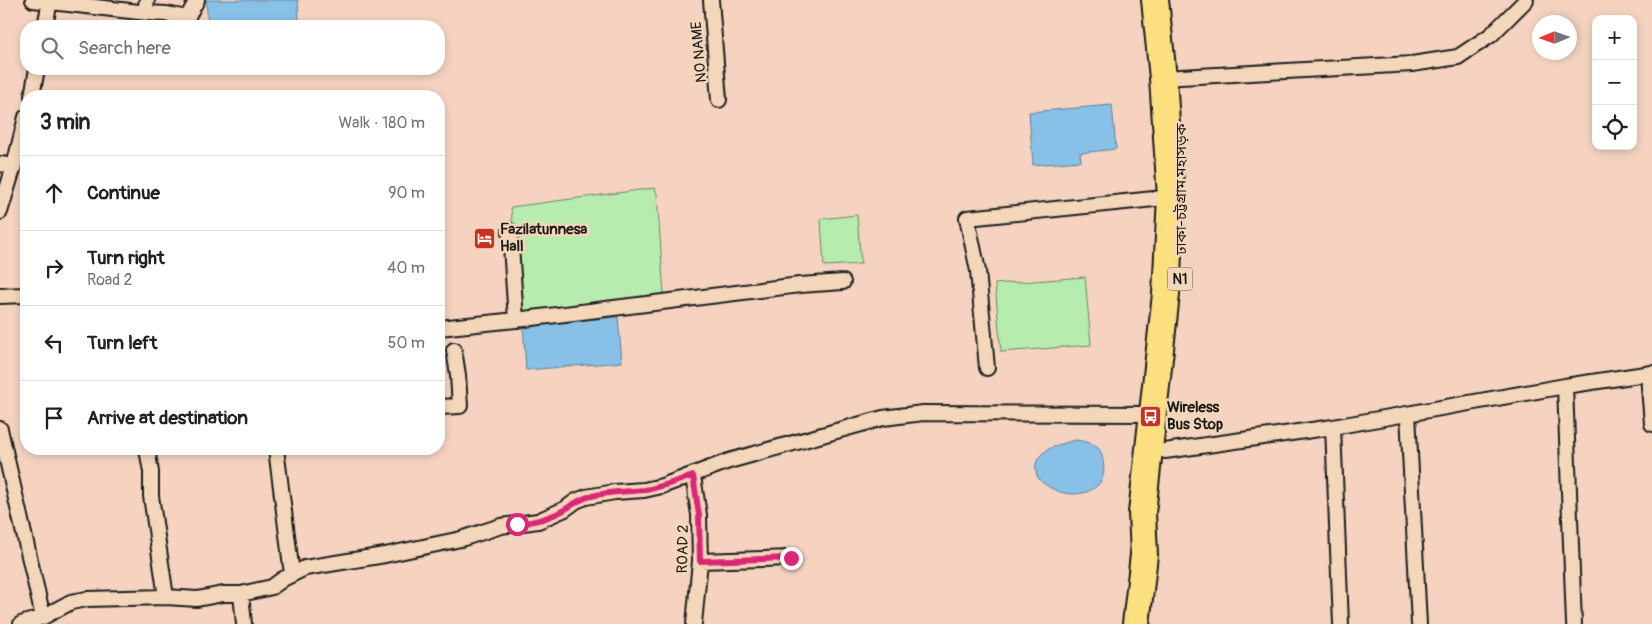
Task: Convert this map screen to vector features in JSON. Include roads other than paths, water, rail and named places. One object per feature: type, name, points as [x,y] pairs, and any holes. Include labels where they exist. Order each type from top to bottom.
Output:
[{"type":"highway","name":"ঢাকা-চট্টগ্রাম মহাসড়ক","points":[[1136,624],[1144,555],[1142,513],[1183,139],[1155,0]]},
{"type":"highway","name":"ঢাকা-চট্টগ্রাম মহাসড়ক","points":[[1171,0],[1171,77]]},
{"type":"highway","name":"ঢাকা-চট্টগ্রাম মহাসড়ক","points":[[1144,555],[1157,520],[1165,451],[1182,242],[1177,196]]},
{"type":"street","points":[[33,0],[146,6],[166,14],[187,18],[197,0]]},
{"type":"street","name":"NO NAME","points":[[711,0],[720,100]]},
{"type":"street","points":[[1171,77],[1412,64],[1458,57],[1491,36],[1526,0]]},
{"type":"street","points":[[46,20],[50,1]]},
{"type":"street","points":[[33,90],[36,75]]},
{"type":"street","points":[[0,212],[7,165],[20,132]]},
{"type":"street","points":[[987,368],[978,271],[967,218],[1177,196]]},
{"type":"street","points":[[510,231],[516,320]]},
{"type":"street","points":[[445,327],[800,285],[843,282]]},
{"type":"street","points":[[0,296],[20,295]]},
{"type":"street","points":[[445,407],[460,406],[454,350]]},
{"type":"street","points":[[1165,451],[1333,427],[1650,373],[1652,424]]},
{"type":"street","points":[[1565,386],[1574,624]]},
{"type":"street","points":[[21,624],[43,617],[71,602],[88,599],[166,597],[197,599],[223,594],[241,594],[272,587],[305,568],[385,555],[461,539],[502,526],[538,521],[552,516],[586,497],[662,486],[729,461],[883,418],[923,413],[1153,414]]},
{"type":"street","points":[[1408,414],[1419,624]]},
{"type":"street","points":[[1333,427],[1341,624]]},
{"type":"street","points":[[0,429],[43,617]]},
{"type":"street","points":[[148,455],[151,472],[151,496],[166,597]]},
{"type":"street","points":[[277,455],[292,574]]},
{"type":"street","name":"ROAD 2","points":[[693,476],[699,515],[700,561],[694,624]]},
{"type":"street","points":[[700,561],[791,558]]},
{"type":"street","points":[[241,594],[244,624]]},
{"type":"water","points":[[206,0],[298,0],[299,20],[208,20]]},
{"type":"water","points":[[1112,105],[1116,149],[1080,153],[1081,161],[1033,165],[1029,112]]},
{"type":"water","points":[[618,317],[622,362],[526,370],[523,325]]},
{"type":"water","points":[[1076,440],[1090,443],[1101,452],[1104,472],[1101,481],[1096,487],[1079,494],[1060,492],[1048,487],[1037,475],[1036,464],[1038,458],[1048,449]]},
{"type":"place","name":"Fazilatunnesa Hall","points":[[484,238]]},
{"type":"place","name":"Wireless Bus Stop","points":[[1151,416]]}]
